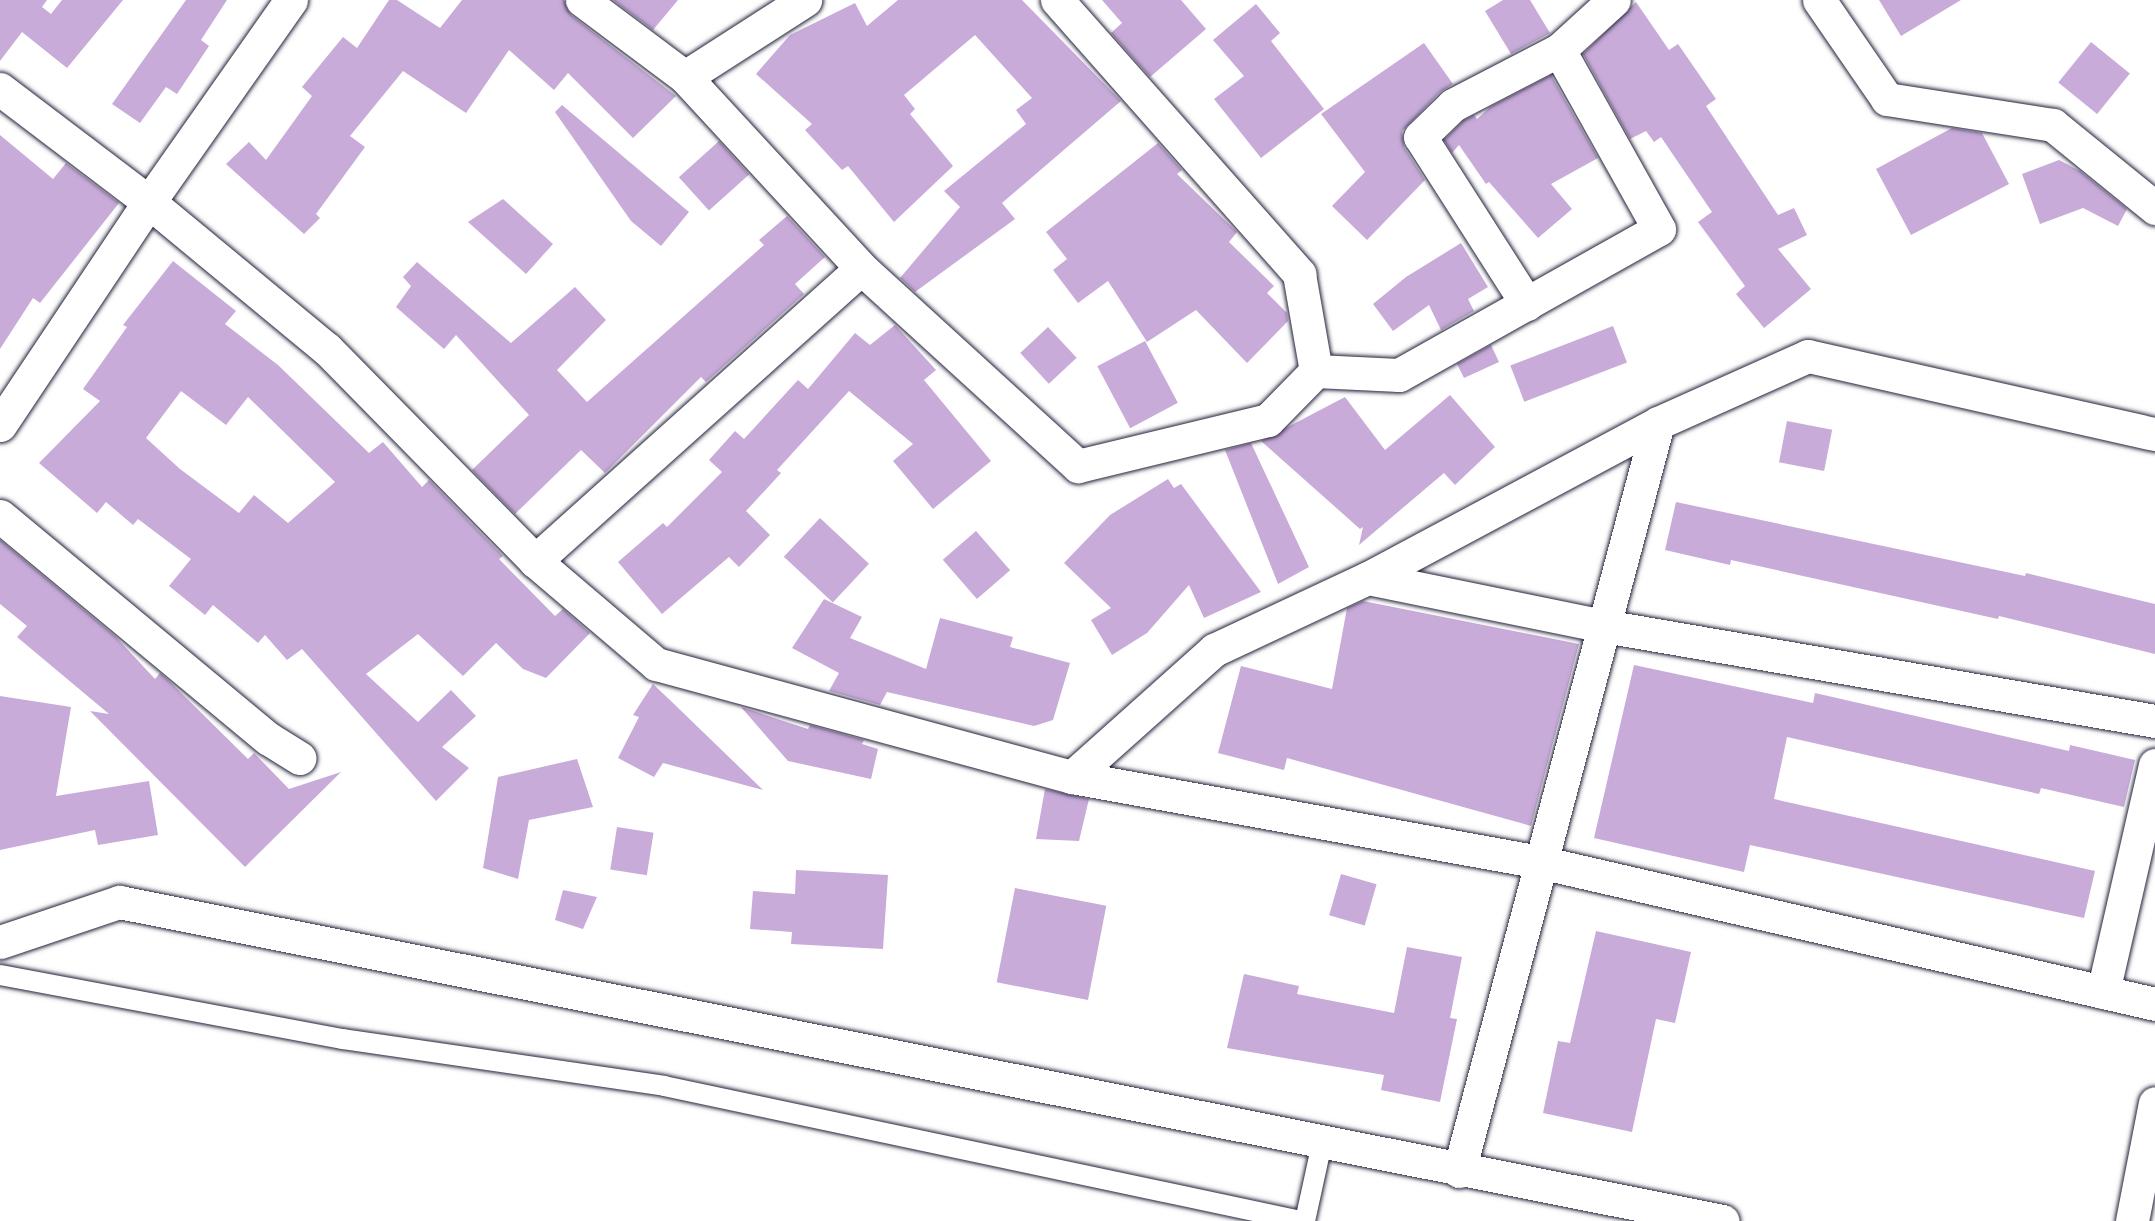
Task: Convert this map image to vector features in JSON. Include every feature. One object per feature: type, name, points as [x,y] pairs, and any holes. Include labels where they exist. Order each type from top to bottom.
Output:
[{"type":"street","points":[[0,425],[149,202],[291,0]]},
{"type":"street","points":[[582,0],[685,77],[861,268],[1078,466],[1268,420],[1316,371],[1399,375],[1659,229],[1559,50]]},
{"type":"street","points":[[685,77],[805,0]]},
{"type":"street","points":[[1057,0],[1299,274],[1316,371]]},
{"type":"street","points":[[1527,304],[1420,137],[1453,105],[1559,50],[1614,0]]},
{"type":"street","points":[[1819,0],[1887,99],[2053,125],[2155,208]]},
{"type":"street","points":[[0,89],[149,202],[327,349],[535,561],[656,664],[1072,777],[1544,862],[2155,1004]]},
{"type":"street","points":[[535,561],[861,268]]},
{"type":"street","points":[[1072,777],[1214,650],[1368,578],[1658,423],[1808,356],[2155,434]]},
{"type":"street","points":[[1459,1171],[1544,862],[1658,423]]},
{"type":"street","points":[[0,516],[269,740],[300,758]]},
{"type":"street","points":[[1368,578],[1604,626],[2155,721]]},
{"type":"street","points":[[2103,992],[2155,765]]},
{"type":"street","points":[[0,942],[119,902],[1459,1171],[1723,1221]]},
{"type":"street","points":[[2132,1221],[2155,1103]]},
{"type":"lane","points":[[0,975],[343,1039],[664,1086],[1301,1221]]},
{"type":"lane","points":[[1305,1221],[1322,1143]]},
{"type":"building","points":[[0,0],[47,0],[42,7],[51,14],[62,0],[123,0],[67,68],[22,32],[0,61]]},
{"type":"building","points":[[186,0],[227,0],[201,40],[209,46],[177,94],[166,87],[140,123],[112,104]]},
{"type":"building","points":[[389,0],[397,0],[440,28],[462,0],[564,0],[571,15],[676,96],[633,138],[568,73],[554,90],[509,50],[466,113],[403,71],[350,136],[365,147],[316,214],[320,218],[304,234],[226,164],[249,142],[266,160],[312,96],[302,87],[343,37],[357,48]]},
{"type":"building","points":[[613,0],[678,0],[653,30]]},
{"type":"building","points":[[898,0],[1022,0],[1121,101],[1002,203],[1015,219],[915,292],[900,278],[960,207],[944,191],[1026,124],[1016,110],[1032,98],[975,35],[904,95],[915,109],[910,114],[953,166],[894,222],[848,166],[842,170],[805,130],[812,124],[756,74],[790,35],[855,3],[867,26]]},
{"type":"building","points":[[1102,0],[1181,0],[1206,29],[1150,77],[1111,33],[1122,23]]},
{"type":"building","points":[[1503,0],[1530,0],[1550,33],[1511,54],[1485,11]]},
{"type":"building","points":[[1879,0],[1961,0],[1901,36]]},
{"type":"building","points":[[1636,2],[1669,50],[1678,44],[1716,99],[1706,106],[1778,215],[1794,208],[1807,235],[1778,249],[1811,289],[1764,328],[1736,294],[1745,286],[1698,222],[1712,212],[1661,137],[1654,142],[1646,131],[1630,139],[1583,54]]},
{"type":"building","points":[[1256,4],[1280,33],[1271,41],[1324,109],[1261,158],[1214,99],[1244,76],[1213,40]]},
{"type":"building","points":[[2091,42],[2130,73],[2097,114],[2058,82]]},
{"type":"building","points":[[1424,43],[1453,84],[1440,92],[1402,131],[1404,147],[1425,180],[1367,240],[1332,206],[1365,172],[1321,114]]},
{"type":"building","points":[[1551,75],[1598,158],[1551,184],[1572,209],[1538,238],[1489,182],[1486,184],[1459,145],[1452,153],[1444,140],[1464,120],[1474,115],[1477,119],[1490,107]]},
{"type":"building","points":[[562,105],[689,212],[661,246],[631,221],[555,112]]},
{"type":"building","points":[[1952,128],[1982,133],[2009,184],[1911,235],[1876,169]]},
{"type":"building","points":[[0,135],[53,179],[66,163],[119,203],[40,303],[33,298],[0,349]]},
{"type":"building","points":[[719,141],[749,174],[709,211],[679,177]]},
{"type":"building","points":[[1158,143],[1182,170],[1177,174],[1237,232],[1229,242],[1274,286],[1267,293],[1287,313],[1288,321],[1247,363],[1196,310],[1147,342],[1108,281],[1078,303],[1053,270],[1067,259],[1046,232]]},
{"type":"building","points":[[2059,160],[2080,171],[2127,209],[2118,226],[2083,208],[2040,224],[2022,174]]},
{"type":"building","points":[[503,199],[553,244],[526,274],[468,222]]},
{"type":"building","points":[[787,216],[825,257],[795,284],[804,294],[706,382],[701,377],[605,473],[581,450],[515,514],[472,470],[529,415],[456,335],[444,349],[396,307],[411,286],[403,277],[417,262],[511,343],[575,287],[606,320],[557,370],[587,402],[764,245],[759,240]]},
{"type":"building","points":[[1461,243],[1488,287],[1468,299],[1474,311],[1441,330],[1429,305],[1393,331],[1373,304],[1406,277]]},
{"type":"building","points":[[173,261],[236,311],[225,324],[278,365],[369,453],[383,442],[422,487],[429,480],[503,556],[499,559],[555,616],[563,609],[590,633],[546,678],[523,669],[496,643],[463,676],[418,634],[366,674],[418,722],[451,690],[476,716],[442,747],[469,768],[436,801],[302,649],[287,660],[265,635],[258,643],[213,605],[205,615],[169,586],[191,559],[138,519],[133,525],[106,502],[97,513],[39,463],[100,401],[83,389],[127,327],[123,325]],"holes":[[[181,391],[226,425],[248,397],[335,482],[288,523],[254,495],[239,513],[180,469],[146,438]]]},
{"type":"building","points":[[895,325],[936,370],[924,380],[991,461],[933,509],[893,461],[913,444],[849,391],[777,470],[781,473],[746,511],[770,535],[739,567],[729,557],[662,614],[618,562],[663,523],[667,527],[722,472],[709,460],[735,431],[744,439],[798,380],[808,389],[855,333],[870,345]]},
{"type":"building","points":[[1613,326],[1627,362],[1524,402],[1510,365]]},
{"type":"building","points":[[1048,327],[1077,358],[1049,384],[1020,353]]},
{"type":"building","points":[[1145,341],[1178,403],[1130,428],[1097,366]]},
{"type":"building","points":[[1491,345],[1499,362],[1464,378],[1457,364]]},
{"type":"building","points":[[1450,395],[1495,447],[1455,485],[1444,473],[1359,545],[1363,527],[1360,529],[1261,441],[1345,397],[1385,450]]},
{"type":"building","points":[[1787,421],[1832,430],[1824,471],[1779,462]]},
{"type":"building","points":[[1251,443],[1309,567],[1278,584],[1225,450]]},
{"type":"building","points":[[1168,479],[1174,488],[1181,484],[1261,592],[1204,618],[1189,585],[1147,633],[1112,655],[1091,620],[1111,608],[1064,563],[1110,515]]},
{"type":"building","points":[[1676,502],[2025,576],[2026,573],[2155,604],[2155,654],[1999,616],[1998,619],[1731,560],[1730,565],[1665,550]]},
{"type":"building","points":[[820,518],[869,564],[833,602],[784,557]]},
{"type":"building","points":[[976,531],[1010,570],[977,599],[943,560]]},
{"type":"building","points":[[0,540],[115,636],[155,679],[160,673],[166,678],[248,759],[254,753],[289,789],[341,772],[245,867],[90,711],[109,714],[17,637],[27,626],[0,604]]},
{"type":"building","points":[[824,599],[862,617],[850,638],[926,669],[940,618],[1013,637],[1010,647],[1070,663],[1053,720],[1034,726],[887,692],[880,705],[829,691],[839,673],[792,648]]},
{"type":"building","points":[[1363,601],[1579,644],[1531,826],[1287,758],[1284,770],[1218,753],[1241,666],[1332,689],[1347,608]]},
{"type":"building","points":[[1634,665],[1813,703],[1815,693],[2069,751],[2070,745],[2135,760],[2124,807],[2041,788],[2039,794],[1787,737],[1774,799],[2095,871],[2084,918],[1750,845],[1744,872],[1594,838]]},
{"type":"building","points":[[653,684],[763,790],[663,763],[654,777],[618,758],[639,717],[633,715]]},
{"type":"building","points":[[0,696],[71,707],[56,796],[149,781],[158,835],[98,845],[95,830],[0,850]]},
{"type":"building","points":[[741,707],[808,729],[810,725],[864,740],[862,744],[878,749],[871,779],[788,761]]},
{"type":"building","points":[[577,759],[593,807],[529,820],[518,879],[483,868],[498,777]]},
{"type":"building","points":[[1045,789],[1089,799],[1079,841],[1036,839]]},
{"type":"building","points":[[617,827],[654,833],[647,875],[610,869]]},
{"type":"building","points":[[796,870],[888,875],[883,949],[791,944],[792,932],[750,929],[753,891],[795,894]]},
{"type":"building","points":[[1341,874],[1377,884],[1365,926],[1329,915]]},
{"type":"building","points":[[1015,888],[1106,906],[1088,1000],[997,982]]},
{"type":"building","points":[[563,890],[597,897],[583,929],[555,920]]},
{"type":"building","points":[[1596,931],[1691,952],[1675,1023],[1656,1019],[1632,1132],[1543,1113],[1558,1041],[1570,1043]]},
{"type":"building","points":[[1407,947],[1462,957],[1450,1018],[1457,1019],[1440,1102],[1381,1090],[1384,1075],[1227,1048],[1244,974],[1299,986],[1297,994],[1394,1013]]}]
